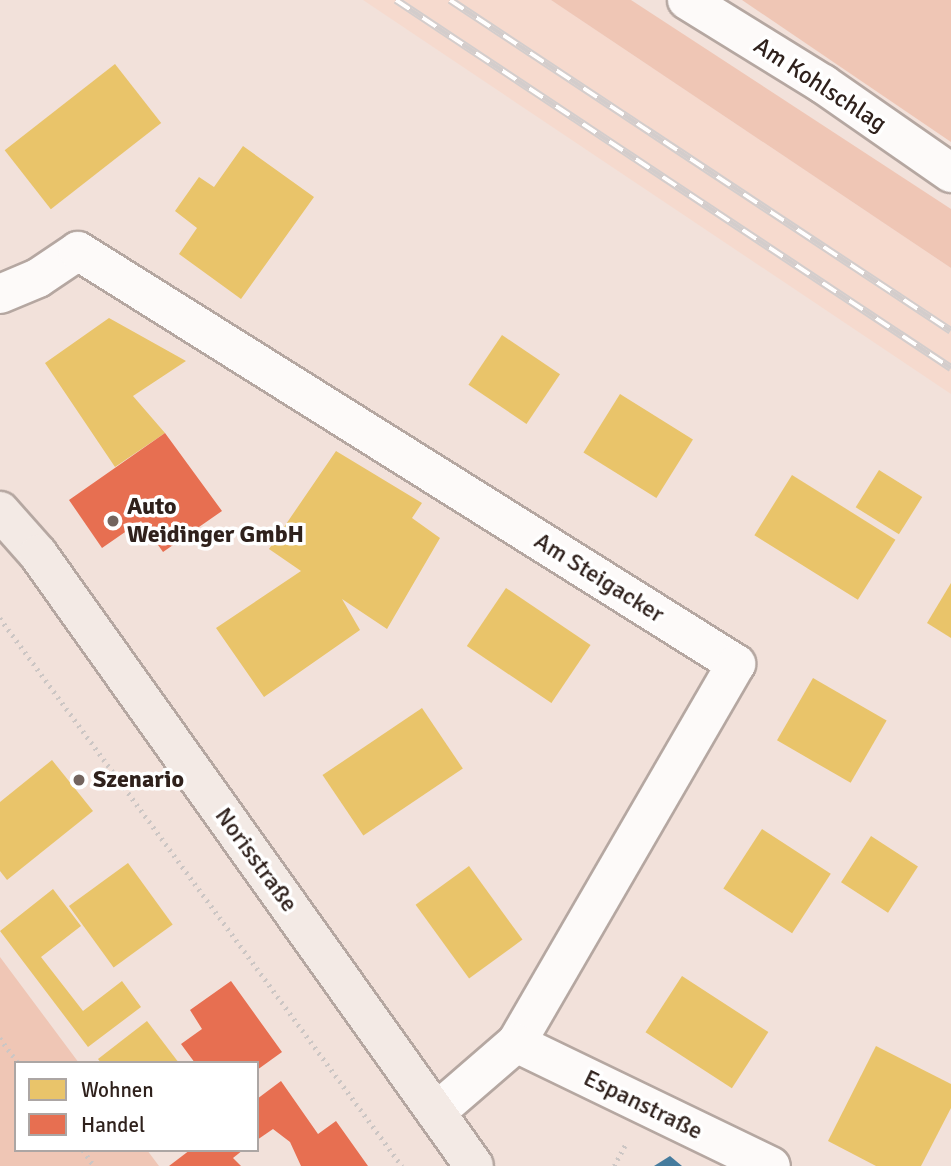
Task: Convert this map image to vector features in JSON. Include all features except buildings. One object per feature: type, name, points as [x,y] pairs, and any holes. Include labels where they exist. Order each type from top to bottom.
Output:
[{"type":"main road","name":"Norisstraße","points":[[0,482],[38,554]]},
{"type":"main road","name":"Norisstraße","points":[[0,512],[38,554],[474,1166]]},
{"type":"street","name":"Am Kohlschlag","points":[[688,0],[823,85],[951,173]]},
{"type":"street","name":"Am Steigacker","points":[[0,293],[38,278],[78,251],[736,664],[516,1043],[436,1112]]},
{"type":"street","name":"Espanstraße","points":[[516,1043],[771,1166]]},
{"type":"path","points":[[0,618],[402,1166]]},
{"type":"path","points":[[0,1038],[17,1061]]},
{"type":"shaded area","points":[[363,0],[551,0],[951,268],[951,394]]},
{"type":"shaded area","points":[[551,0],[631,0],[951,209],[951,268]]},
{"type":"shaded area","points":[[742,0],[951,0],[951,142]]},
{"type":"shaded area","points":[[0,957],[78,1061],[14,1061],[14,1152],[148,1152],[159,1166],[0,1166]]},
{"type":"railway","points":[[396,0],[951,368]]},
{"type":"railway","points":[[450,0],[951,331]]},
{"type":"place","name":"Auto Weidinger GmbH","points":[[113,521]]},
{"type":"place","name":"Szenario","points":[[79,780]]}]
